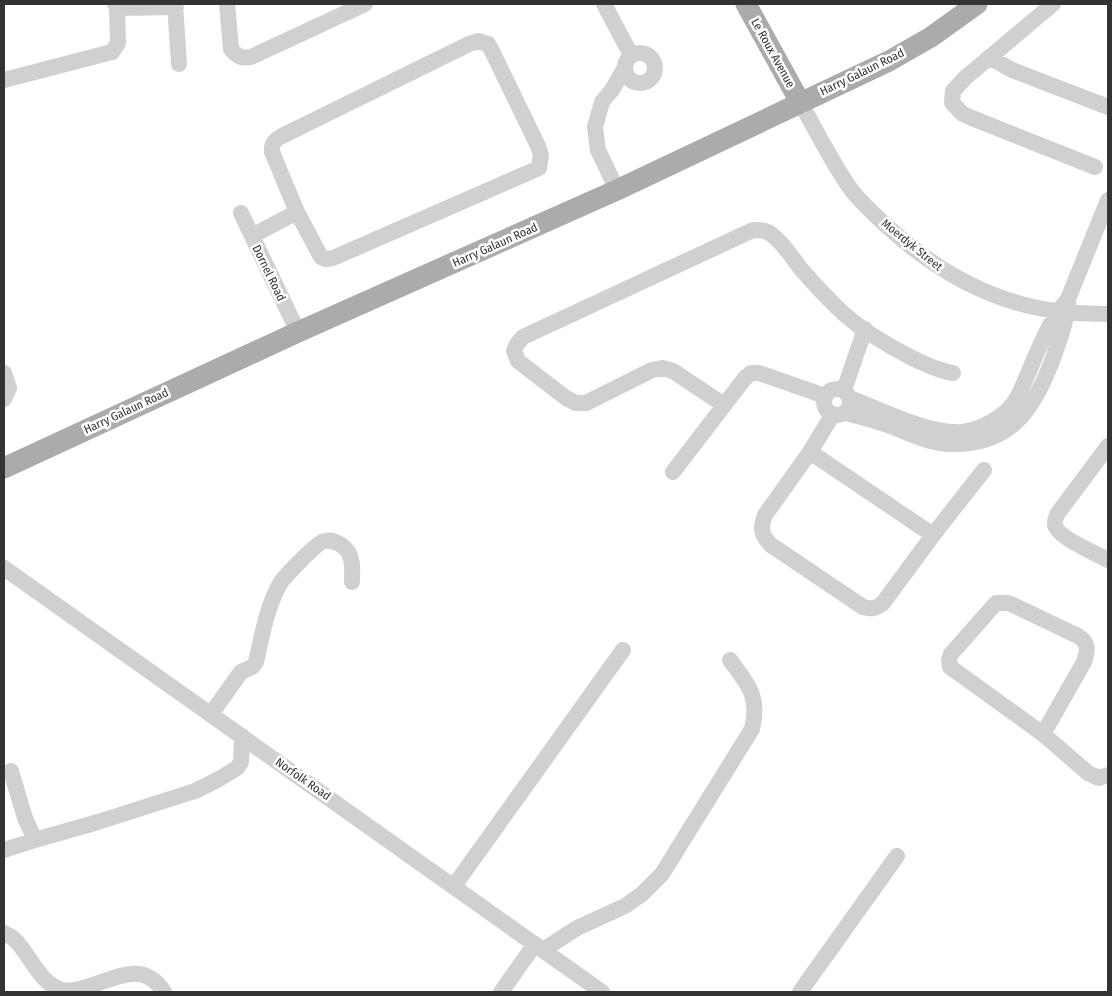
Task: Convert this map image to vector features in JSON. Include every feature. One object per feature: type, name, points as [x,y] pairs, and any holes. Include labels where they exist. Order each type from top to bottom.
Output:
[{"type":"main road","name":"Le Roux Avenue","points":[[746,4],[800,102]]},
{"type":"main road","name":"Harry Galaun Road","points":[[4,468],[298,332],[617,190],[889,61],[931,37],[977,4]]},
{"type":"street","points":[[227,4],[231,49],[234,54],[246,58],[365,4]]},
{"type":"street","points":[[604,4],[629,68],[602,102],[595,127],[598,150],[617,190]]},
{"type":"street","points":[[1053,4],[965,78],[953,91],[952,103],[956,108],[972,118],[1095,166]]},
{"type":"street","points":[[4,80],[112,52],[118,43],[116,6],[176,5],[179,64]]},
{"type":"street","points":[[478,42],[488,44],[538,146],[541,155],[539,168],[331,259],[321,257],[297,212],[272,152],[272,146],[277,139],[469,44],[478,42]]},
{"type":"street","points":[[989,57],[1012,70],[1108,106]]},
{"type":"street","name":"Moerdyk Street","points":[[800,102],[851,189],[906,244],[939,268],[978,288],[1033,306],[1064,307],[1108,314]]},
{"type":"street","points":[[843,404],[945,432],[963,432],[982,427],[997,419],[1009,409],[1017,398],[1046,334],[1064,307],[1107,209]]},
{"type":"street","points":[[252,236],[297,212]]},
{"type":"street","name":"Dornel Road","points":[[241,213],[298,332]]},
{"type":"street","points":[[724,405],[678,373],[662,368],[652,370],[586,403],[576,403],[566,398],[518,361],[514,351],[523,337],[753,230],[762,230],[771,234],[844,314],[881,340],[930,367],[953,373]]},
{"type":"street","points":[[1033,306],[1043,323],[1046,334]]},
{"type":"street","points":[[673,472],[744,378],[755,372],[825,396],[836,388],[843,404],[884,424],[935,442],[954,444],[976,442],[994,437],[1016,423],[1030,408],[1043,386],[1063,332],[1064,307]]},
{"type":"street","points":[[865,329],[843,404],[766,515],[761,525],[764,538],[771,545],[863,607],[870,609],[878,607],[883,603],[984,470]]},
{"type":"street","points":[[1031,366],[1047,373]]},
{"type":"street","points":[[4,373],[9,388],[4,398]]},
{"type":"street","points":[[810,452],[933,535]]},
{"type":"street","points":[[1105,456],[1058,513],[1054,522],[1055,527],[1063,535],[1108,560]]},
{"type":"street","points":[[211,714],[241,672],[252,667],[256,662],[269,609],[282,582],[310,552],[322,542],[335,541],[346,548],[352,559],[352,582]]},
{"type":"street","name":"Norfolk Road","points":[[4,568],[602,992]]},
{"type":"street","points":[[1043,734],[1084,662],[1088,653],[1088,646],[1078,636],[1015,606],[1008,603],[996,603],[952,654],[948,664],[954,671],[1043,734],[1088,772],[1099,778],[1108,775]]},
{"type":"street","points":[[454,886],[623,650]]},
{"type":"street","points":[[501,992],[539,947],[625,906],[642,894],[662,874],[752,729],[755,717],[755,702],[749,687],[730,660]]},
{"type":"street","points":[[4,850],[145,807],[195,790],[219,779],[237,768],[241,762],[242,736]]},
{"type":"street","points":[[11,771],[25,818],[35,840]]},
{"type":"street","points":[[800,992],[897,856]]},
{"type":"street","points":[[4,933],[13,938],[46,979],[63,990],[81,988],[130,973],[142,974],[154,979],[164,992]]}]
